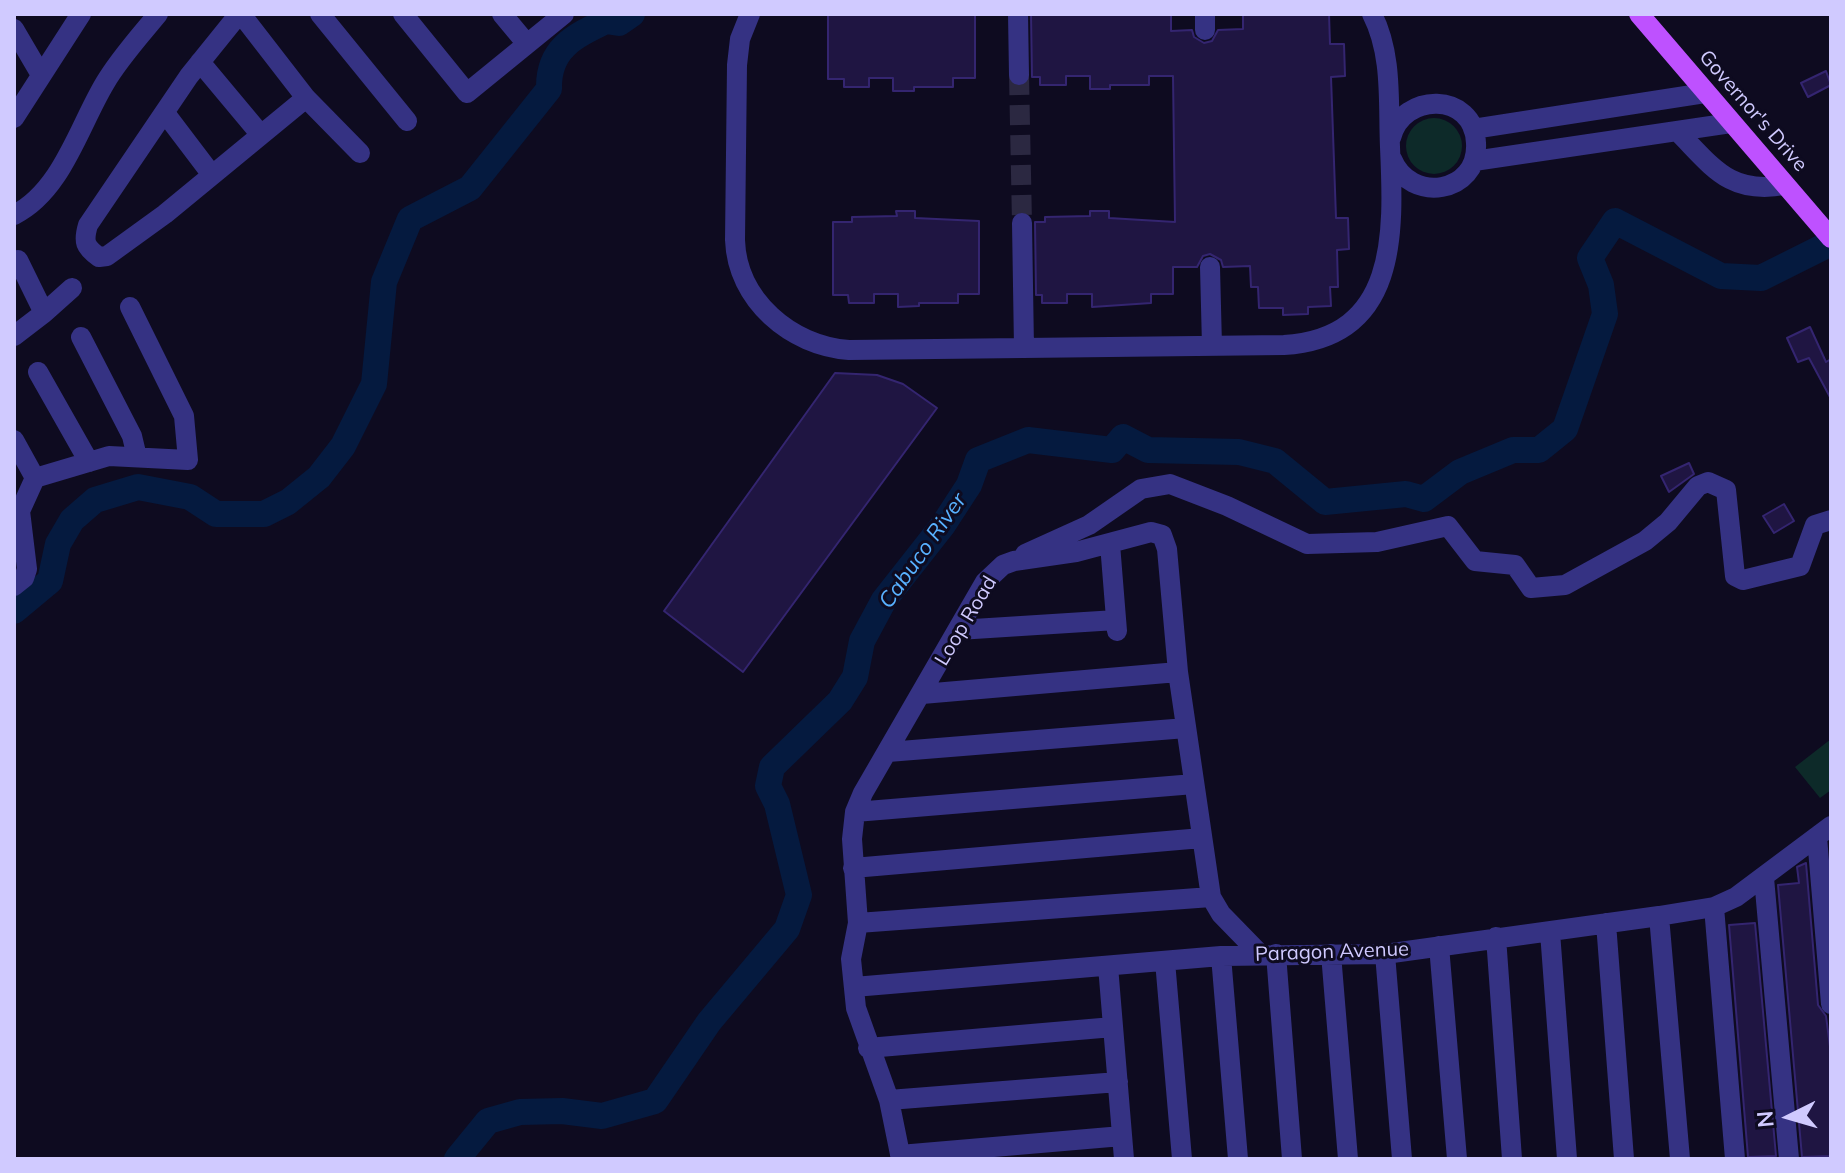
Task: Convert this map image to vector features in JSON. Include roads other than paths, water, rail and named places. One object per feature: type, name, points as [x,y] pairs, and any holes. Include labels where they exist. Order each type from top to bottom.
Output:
[{"type":"main road","name":"Governor's Drive","points":[[1639,14],[1831,238]]},
{"type":"street","points":[[14,118],[81,14]]},
{"type":"street","points":[[14,215],[25,209],[61,168],[106,81],[158,14]]},
{"type":"street","points":[[306,98],[107,256],[99,257],[87,248],[83,240],[88,225],[200,62],[240,14],[306,98],[360,153]]},
{"type":"street","points":[[320,14],[407,121]]},
{"type":"street","points":[[403,14],[467,93],[564,14]]},
{"type":"street","points":[[502,14],[527,44]]},
{"type":"street","points":[[750,14],[737,56],[735,240],[739,268],[753,294],[787,330],[810,342],[837,349],[1296,344],[1321,338],[1345,326],[1368,305],[1377,290],[1389,253],[1392,215],[1387,68]]},
{"type":"street","points":[[1018,14],[1019,75]]},
{"type":"street","points":[[1372,14],[1387,68],[1397,89],[1410,98],[1455,108],[1473,129],[1476,145],[1474,161],[1457,181],[1405,199],[1392,215]]},
{"type":"street","points":[[14,29],[41,75]]},
{"type":"street","points":[[200,62],[261,135]]},
{"type":"street","points":[[1473,129],[1705,93]]},
{"type":"street","points":[[1427,102],[1401,116],[1390,149],[1404,178],[1432,189]]},
{"type":"street","points":[[165,113],[212,175]]},
{"type":"street","points":[[1474,161],[1731,123]]},
{"type":"street","points":[[1677,131],[1733,183],[1755,188],[1785,185]]},
{"type":"street","points":[[1022,223],[1024,348]]},
{"type":"street","points":[[14,262],[18,260],[44,313]]},
{"type":"street","points":[[1210,267],[1212,346]]},
{"type":"street","points":[[14,336],[72,288]]},
{"type":"street","points":[[19,582],[27,569],[20,511],[35,478],[109,456],[188,460],[184,416],[130,307]]},
{"type":"street","points":[[81,337],[132,436],[137,457]]},
{"type":"street","points":[[38,372],[89,462]]},
{"type":"street","points":[[14,440],[35,478]]},
{"type":"street","points":[[1003,565],[1089,525],[1141,489],[1170,484],[1227,506],[1307,544],[1377,542],[1448,526],[1475,561],[1515,565],[1531,588],[1565,585],[1645,541],[1668,522],[1698,486],[1708,482],[1726,490],[1735,576],[1743,580],[1800,566],[1815,525],[1831,520]]},
{"type":"street","name":"Loop Road","points":[[901,1157],[889,1100],[858,1020],[852,949],[858,923],[853,868],[855,812],[985,582],[1003,565],[1110,544],[1151,532],[1165,539],[1178,672],[1211,897],[1221,914],[1268,954]]},
{"type":"street","points":[[958,630],[1116,625],[1110,544]]},
{"type":"street","points":[[14,557],[19,582]]},
{"type":"street","points":[[922,694],[1178,672]]},
{"type":"street","points":[[888,752],[1186,728]]},
{"type":"street","points":[[855,812],[1194,784]]},
{"type":"street","points":[[1824,831],[1831,1004]]},
{"type":"street","name":"Paragon Avenue","points":[[854,987],[1221,956],[1385,954],[1659,916],[1714,907],[1764,878],[1824,831]]},
{"type":"street","points":[[853,868],[1202,838]]},
{"type":"street","points":[[1764,878],[1789,1159]]},
{"type":"street","points":[[858,923],[1211,897]]},
{"type":"street","points":[[1714,907],[1735,1159]]},
{"type":"street","points":[[1659,916],[1680,1159]]},
{"type":"street","points":[[1606,923],[1624,1159]]},
{"type":"street","points":[[1550,932],[1567,1159]]},
{"type":"street","points":[[1496,937],[1512,1159]]},
{"type":"street","points":[[1439,946],[1457,1159]]},
{"type":"street","points":[[1268,954],[1292,1159]]},
{"type":"street","points":[[1331,954],[1348,1159]]},
{"type":"street","points":[[1385,954],[1402,1159]]},
{"type":"street","points":[[1221,956],[1238,1159]]},
{"type":"street","points":[[1165,961],[1182,1159]]},
{"type":"street","points":[[1108,966],[1124,1159]]},
{"type":"street","points":[[868,1048],[1113,1027]]},
{"type":"street","points":[[889,1100],[1118,1082]]},
{"type":"street","points":[[901,1157],[1122,1136]]},
{"type":"waterway","points":[[14,611],[50,581],[58,544],[72,520],[95,500],[138,487],[190,497],[216,514],[264,514],[288,502],[319,477],[343,446],[374,384],[384,282],[410,219],[470,188],[549,89],[553,64],[565,46],[606,21],[619,23],[632,14]]},
{"type":"waterway","name":"Cabuco River","points":[[457,1159],[488,1121],[520,1112],[562,1111],[602,1116],[655,1101],[709,1022],[787,929],[799,895],[777,804],[768,786],[772,767],[840,701],[855,677],[862,641],[884,600],[943,525],[969,485],[978,460],[1028,440],[1112,450],[1123,437],[1148,450],[1239,452],[1275,461],[1325,502],[1406,494],[1424,499],[1460,472],[1513,450],[1539,450],[1565,429],[1605,314],[1601,285],[1590,258],[1615,221],[1721,276],[1761,278],[1831,243]]},
{"type":"tunnel","points":[[1019,75],[1022,223]]}]
